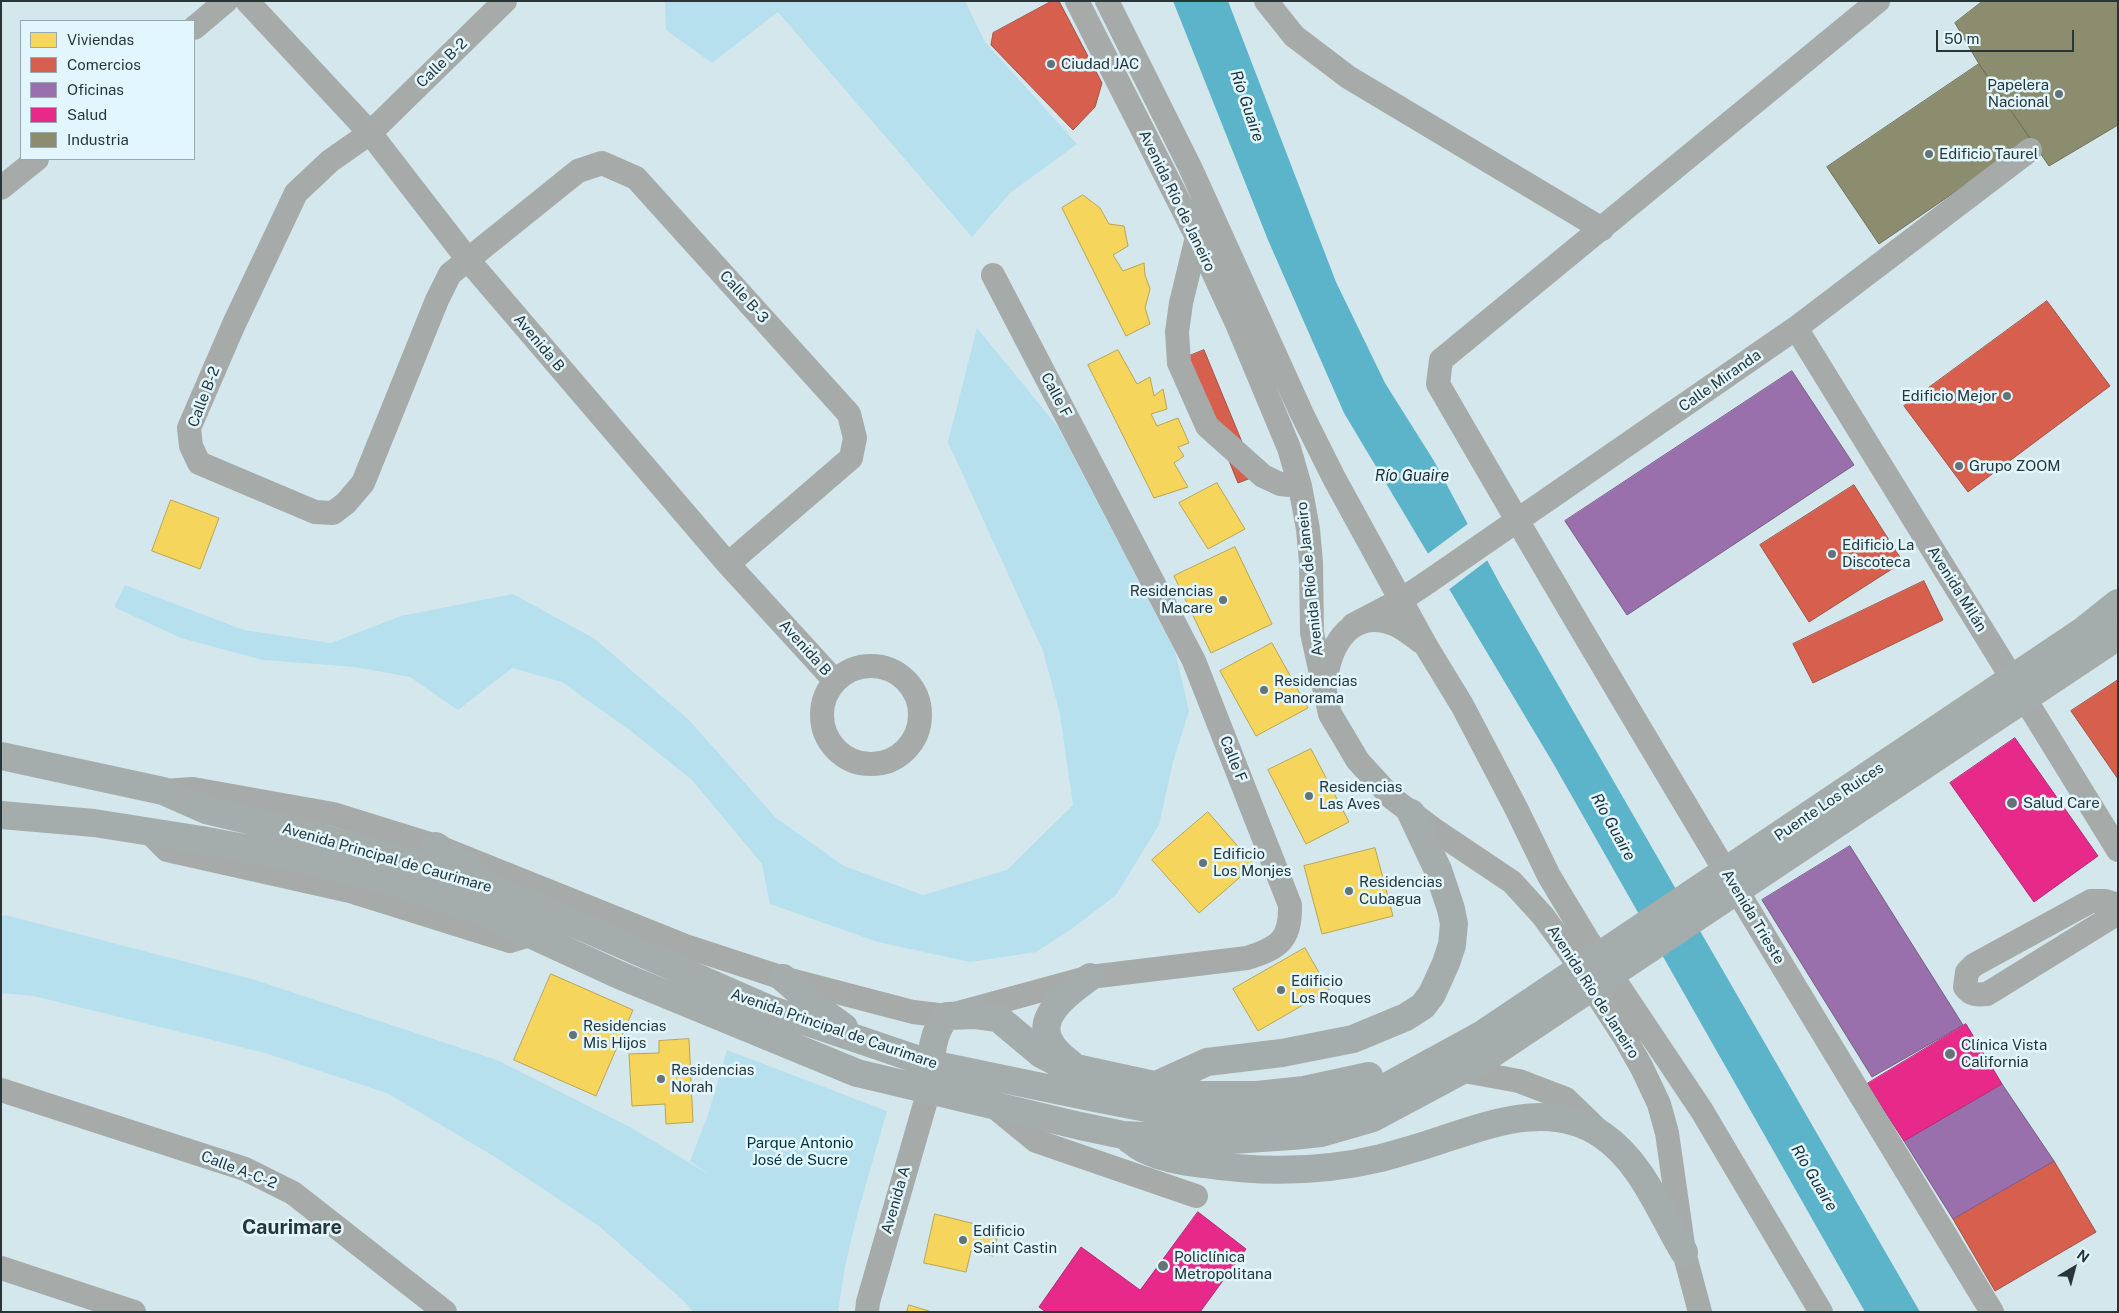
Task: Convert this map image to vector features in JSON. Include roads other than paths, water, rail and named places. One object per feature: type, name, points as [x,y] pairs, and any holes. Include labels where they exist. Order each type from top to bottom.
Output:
[{"type":"main road","name":"Puente Los Ruices","points":[[1990,707],[2118,603]]},
{"type":"main road","name":"Puente Los Ruices","points":[[1544,1007],[1990,707],[2117,636]]},
{"type":"main road","name":"Avenida Principal de Caurimare","points":[[1,756],[163,791],[206,810],[312,835],[491,887],[768,1009],[868,1044],[930,1077],[992,1105],[1123,1134],[1232,1140],[1322,1133],[1373,1118],[1464,1071],[1544,1007]]},
{"type":"main road","points":[[1,768],[40,776],[65,771]]},
{"type":"main road","points":[[1154,1086],[1207,1062],[1282,1053],[1353,1039],[1400,1020],[1423,1006],[1432,994],[1446,963],[1452,945],[1454,924],[1438,870],[1411,813]]},
{"type":"main road","name":"Avenida Principal de Caurimare","points":[[1,814],[94,823],[202,840],[308,860],[406,886],[480,911],[619,975],[849,1069],[930,1077],[1167,1112],[1258,1117],[1316,1109],[1365,1096],[1430,1064],[1481,1035],[1544,1007]]},
{"type":"main road","points":[[436,846],[491,887]]},
{"type":"main road","points":[[662,963],[675,981],[912,1078],[930,1077],[936,1032],[947,1016],[975,1015],[998,1018],[1041,1054],[1062,1065],[1200,1095],[1257,1095],[1304,1090],[1344,1083],[1411,1062],[1430,1064]]},
{"type":"main road","points":[[1080,1069],[1065,1059],[1054,1048],[1045,1029],[1048,1016],[1055,1005],[1066,993],[1090,977]]},
{"type":"main road","points":[[782,978],[819,1009],[868,1044]]},
{"type":"main road","points":[[1123,1134],[1145,1150],[1172,1160],[1223,1167],[1278,1170],[1328,1168],[1422,1147],[1496,1122],[1525,1117],[1555,1117],[1580,1124],[1602,1134],[1623,1154],[1638,1172],[1684,1252]]},
{"type":"street","points":[[195,27],[226,1]]},
{"type":"street","name":"Avenida B","points":[[247,1],[370,133],[469,260],[728,564],[835,681]]},
{"type":"street","name":"Calle B-2","points":[[469,260],[450,274],[437,300],[363,482],[346,504],[334,513],[315,512],[199,463],[191,446],[189,428],[234,324],[296,193],[330,161],[370,133],[505,1]]},
{"type":"street","name":"Avenida Río de Janeiro","points":[[1077,1],[1197,237],[1260,377],[1289,448],[1300,486],[1311,562],[1312,633],[1330,714],[1358,761],[1392,798],[1512,882],[1543,916],[1570,953],[1625,1038],[1659,1104],[1667,1133],[1684,1252],[1700,1312]]},
{"type":"street","name":"Avenida Río de Janeiro","points":[[1107,1],[1190,167],[1302,414],[1334,478],[1426,646],[1462,705],[1549,876],[1593,947],[1702,1111],[1816,1306]]},
{"type":"street","points":[[1266,1],[1294,36],[1348,77],[1602,229]]},
{"type":"street","name":"Avenida Trieste","points":[[1878,1],[1441,360],[1438,384],[1514,524],[1992,1312]]},
{"type":"street","name":"Calle Miranda","points":[[1353,625],[1401,600],[1428,582],[1796,328],[2030,150]]},
{"type":"street","points":[[1,188],[36,160]]},
{"type":"street","name":"Calle B-3","points":[[469,260],[578,170],[602,163],[636,178],[849,414],[855,438],[851,458],[728,564]]},
{"type":"street","points":[[1197,237],[1181,303],[1177,332],[1179,363],[1207,426],[1263,476],[1280,484],[1300,486]]},
{"type":"street","name":"Calle F","points":[[947,1016],[1090,977],[1247,958],[1267,952],[1282,940],[1291,922],[1290,905],[1194,661],[993,275]]},
{"type":"street","name":"Avenida Milán","points":[[1796,328],[2118,850]]},
{"type":"street","points":[[1324,693],[1327,668],[1332,652],[1344,632],[1353,625],[1370,621],[1395,624],[1426,646]]},
{"type":"street","name":"Avenida B","points":[[868,666],[878,666],[901,676],[913,689],[919,704],[920,721],[917,732],[910,744],[896,757],[874,764],[862,763],[844,756],[831,744],[824,731],[822,713],[825,696],[835,681],[853,669],[868,666]]},
{"type":"street","name":"Avenida Principal de Caurimare","points":[[163,791],[192,788],[333,814],[436,846],[685,946],[782,978],[878,1004],[913,1012],[947,1016]]},
{"type":"street","points":[[2118,906],[2105,901],[2092,901],[2072,911],[1974,965],[1967,972],[1965,988],[1970,993],[1978,995],[1987,994],[2118,912]]},
{"type":"street","points":[[1464,1071],[1519,1081],[1566,1099],[1602,1134]]},
{"type":"street","name":"Avenida A","points":[[867,1312],[873,1283],[930,1077]]},
{"type":"street","name":"Calle A-C-2","points":[[1,1090],[245,1169],[293,1192],[445,1312]]},
{"type":"street","points":[[992,1105],[1036,1141],[1196,1196]]},
{"type":"street","points":[[1,1268],[134,1312]]},
{"type":"water","name":"Río Guaire","points":[[1173,1],[1228,1],[1336,282],[1385,383],[1434,461],[1501,586],[1920,1312],[1865,1312],[1553,763],[1344,413],[1268,240]]},
{"type":"place","name":"Ciudad JAC","points":[[1051,64]]},
{"type":"place","name":"Papelera Nacional","points":[[2059,94]]},
{"type":"place","name":"Edificio Taurel","points":[[1929,154]]},
{"type":"place","name":"Edificio Mejor","points":[[2007,396]]},
{"type":"place","name":"Grupo ZOOM","points":[[1959,466]]},
{"type":"place","name":"Edificio La Discoteca","points":[[1832,554]]},
{"type":"place","name":"Residencias Macare","points":[[1223,600]]},
{"type":"place","name":"Residencias Panorama","points":[[1264,690]]},
{"type":"place","name":"Residencias Las Aves","points":[[1309,796]]},
{"type":"place","name":"Salud Care","points":[[2012,803]]},
{"type":"place","name":"Edificio Los Monjes","points":[[1203,863]]},
{"type":"place","name":"Residencias Cubagua","points":[[1349,891]]},
{"type":"place","name":"Edificio Los Roques","points":[[1281,990]]},
{"type":"place","name":"Residencias Mis Hijos","points":[[573,1035]]},
{"type":"place","name":"Clínica Vista California","points":[[1950,1054]]},
{"type":"place","name":"Residencias Norah","points":[[661,1079]]},
{"type":"place","name":"Edificio Saint Castin","points":[[963,1240]]},
{"type":"place","name":"Policlínica Metropolitana","points":[[1163,1266]]},
{"type":"district","name":"Caurimare","points":[[292,1228]]},
{"type":"park label","name":"Parque Antonio José de Sucre","points":[[800,1152]]}]
